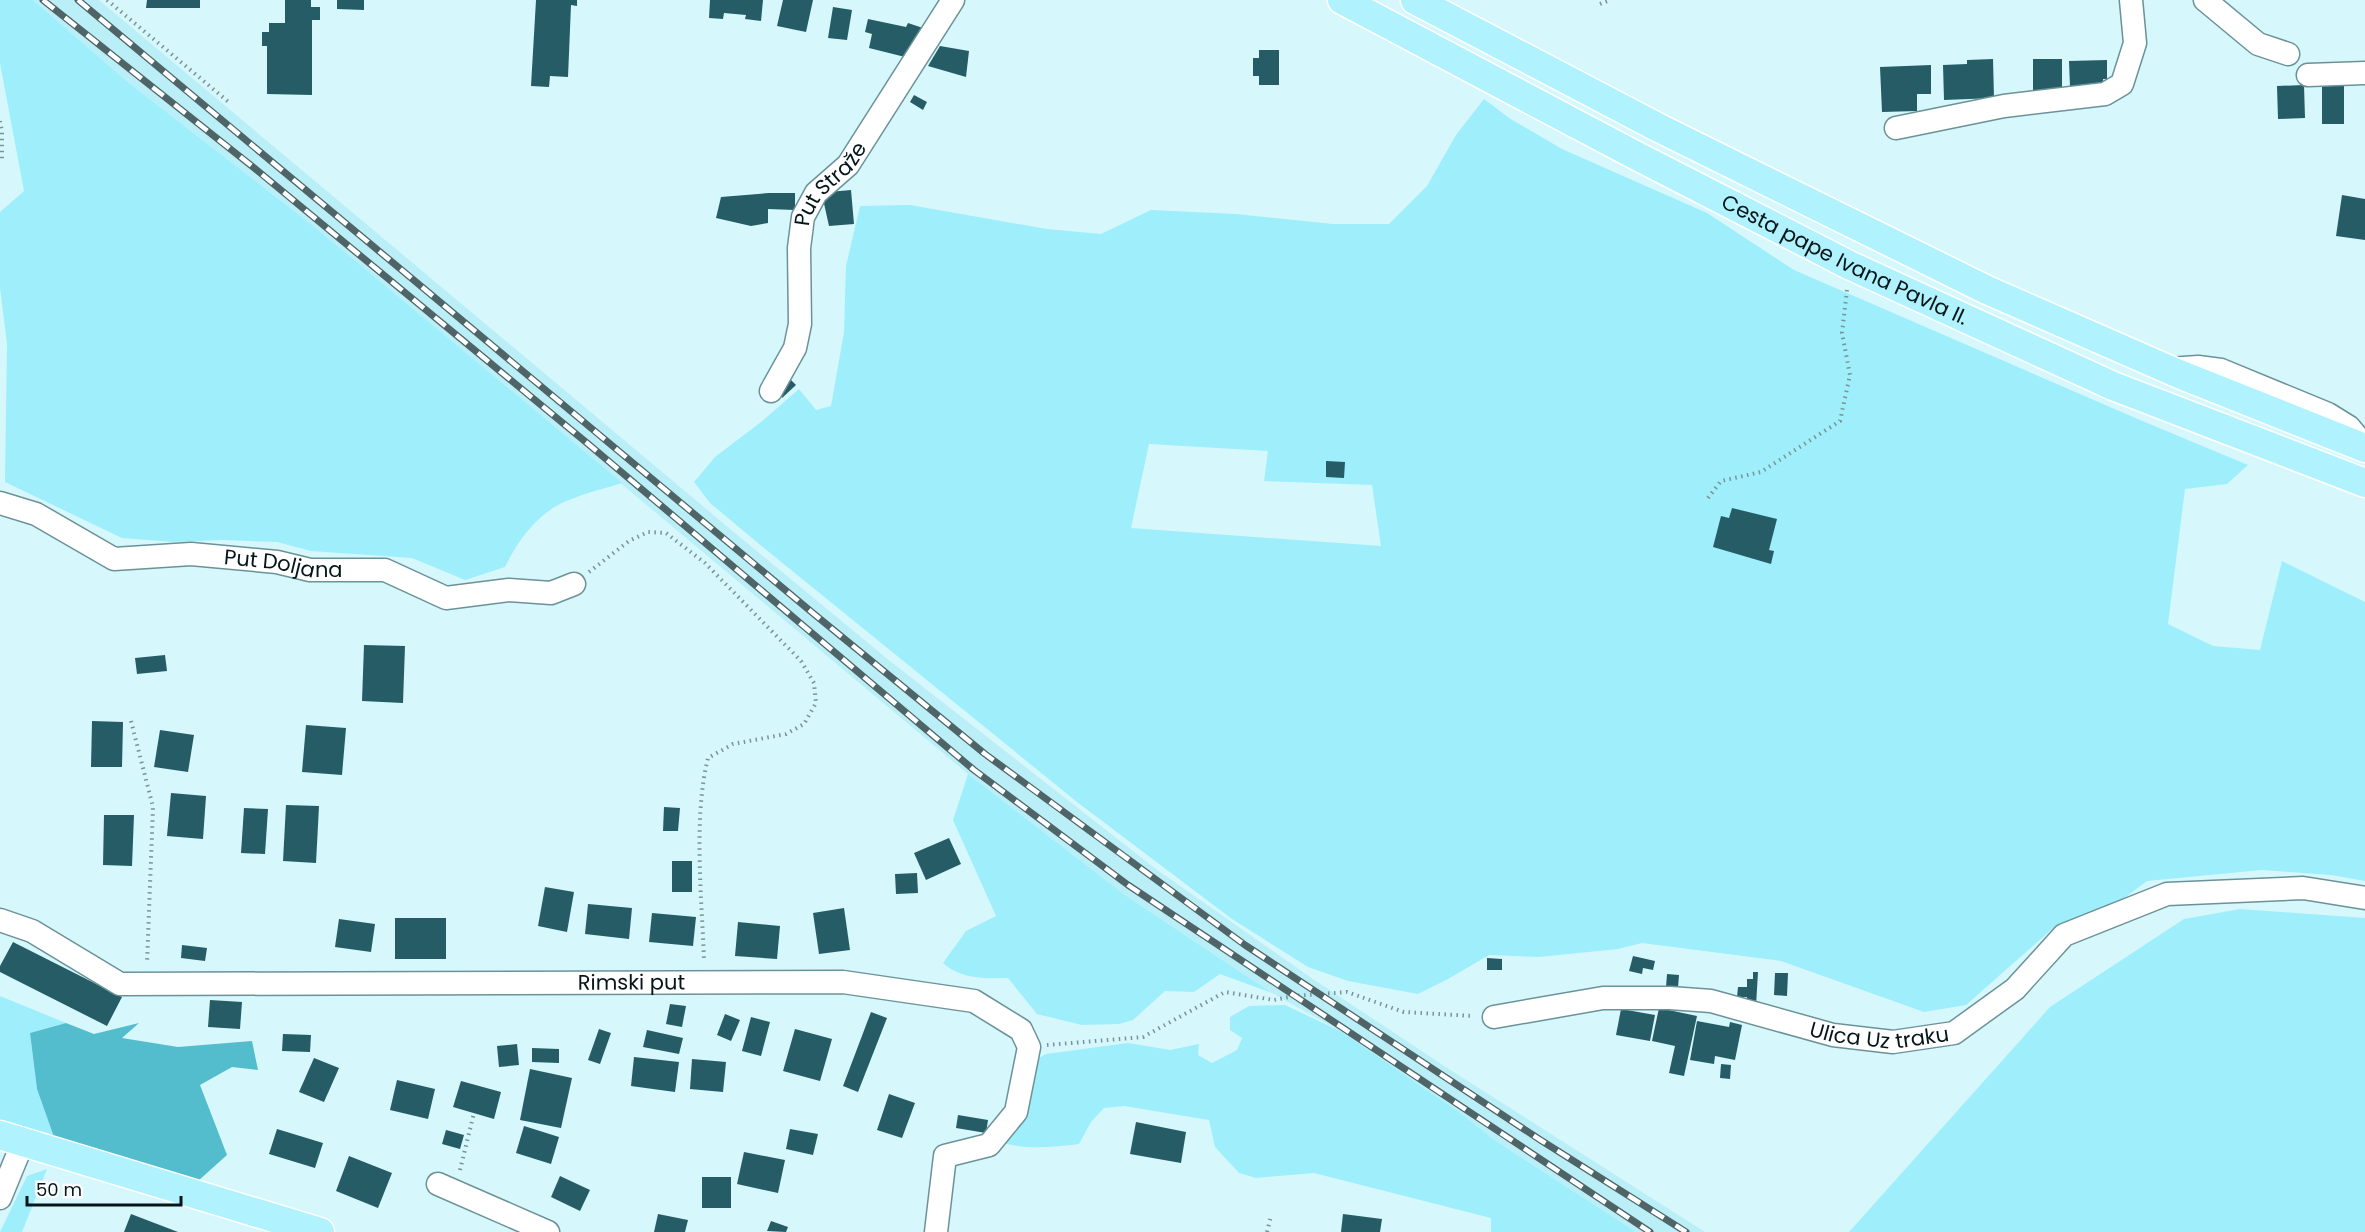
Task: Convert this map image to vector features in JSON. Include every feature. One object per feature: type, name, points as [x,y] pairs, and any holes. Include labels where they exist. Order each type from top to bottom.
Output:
[{"type":"main road","name":"Cesta pape Ivana Pavla II.","points":[[1342,0],[1623,149],[1849,265],[2113,386],[2365,483]]},
{"type":"main road","name":"Cesta pape Ivana Pavla II.","points":[[1415,0],[1659,128],[1987,290],[2166,369],[2365,447]]},
{"type":"main road","points":[[11,1138],[320,1232]]},
{"type":"street","name":"Put Straže","points":[[771,391],[795,348],[800,324],[799,248],[803,217],[816,193],[848,165],[953,0]]},
{"type":"street","points":[[1896,128],[2004,106],[2105,94],[2122,84],[2135,43],[2131,0]]},
{"type":"street","points":[[2205,0],[2258,44],[2288,54]]},
{"type":"street","points":[[2308,75],[2365,73]]},
{"type":"street","name":"Put Doljana","points":[[0,503],[36,514],[114,559],[192,554],[277,562],[310,570],[385,570],[446,598],[509,590],[551,593],[574,584]]},
{"type":"street","name":"Ulica Uz traku","points":[[1494,1017],[1603,998],[1680,999],[1711,1001],[1833,1035],[1893,1042],[1954,1033],[2015,989],[2064,935],[2167,894],[2303,888],[2365,898]]},
{"type":"street","name":"Rimski put","points":[[0,920],[32,931],[120,984],[843,982],[974,1001],[1021,1030],[1029,1047]]},
{"type":"street","points":[[936,1232],[945,1156],[989,1145],[1016,1112],[1029,1047]]},
{"type":"street","points":[[0,1198],[11,1138]]},
{"type":"street","points":[[446,1188],[549,1232]]},
{"type":"path","points":[[107,0],[231,104]]},
{"type":"path","points":[[1600,4],[1610,0]]},
{"type":"path","points":[[0,121],[2,132],[2,159],[0,159]]},
{"type":"path","points":[[1708,498],[1720,481],[1761,471],[1840,421],[1850,375],[1842,333],[1849,265]]},
{"type":"path","points":[[574,584],[629,541],[648,532],[666,533],[705,563],[768,626],[801,661],[814,683],[816,703],[804,724],[786,734],[733,744],[708,758],[702,781],[700,828],[704,983]]},
{"type":"path","points":[[131,721],[153,807],[146,984]]},
{"type":"path","points":[[1029,1047],[1143,1036],[1225,992],[1274,1000],[1293,996],[1347,992],[1404,1012],[1494,1017]]},
{"type":"path","points":[[446,1188],[474,1113]]},
{"type":"path","points":[[1268,1232],[1271,1216]]},
{"type":"shaded area","points":[[0,0],[33,0],[129,83],[312,225],[622,483],[578,496],[554,507],[529,530],[515,548],[505,567],[465,580],[412,558],[311,551],[277,542],[223,540],[173,542],[122,538],[5,482],[7,344],[0,288],[0,212],[24,191],[0,63]]},
{"type":"shaded area","points":[[33,0],[99,0],[890,661],[1156,869],[1313,979],[1452,1071],[1705,1232],[1636,1232],[1493,1139],[1459,1112],[1342,1032],[1272,993],[1125,895],[968,774],[312,225],[129,83]]},
{"type":"shaded area","points":[[1484,99],[1509,118],[1562,149],[1707,213],[1794,270],[2248,465],[2227,484],[2185,489],[2168,624],[2213,646],[2260,650],[2282,561],[2365,602],[2365,881],[2331,875],[2262,870],[2147,881],[2119,902],[2052,929],[1966,1005],[1924,1012],[1781,961],[1642,943],[1618,949],[1539,957],[1489,955],[1418,994],[1348,981],[1308,967],[1232,919],[1077,802],[710,503],[694,482],[715,457],[799,389],[816,410],[831,406],[844,332],[846,266],[860,206],[910,205],[1047,229],[1101,234],[1151,210],[1236,214],[1333,224],[1389,224],[1427,186],[1456,135]],"holes":[[[1149,444],[1268,451],[1264,481],[1372,485],[1381,546],[1131,528]]]},
{"type":"shaded area","points":[[968,774],[1125,895],[1272,993],[1220,974],[1194,992],[1165,991],[1133,1020],[1119,1024],[1082,1025],[1037,1014],[1008,978],[965,975],[943,963],[966,931],[996,916],[953,820]]},
{"type":"shaded area","points":[[2240,909],[2365,918],[2365,1232],[1849,1232],[2050,1007],[2184,919]]},
{"type":"shaded area","points":[[0,996],[66,1023],[30,1033],[37,1089],[55,1140],[0,1123]]},
{"type":"shaded area","points":[[1285,1005],[1342,1032],[1459,1112],[1493,1139],[1636,1232],[1491,1232],[1491,1218],[1314,1173],[1256,1178],[1239,1173],[1215,1147],[1209,1120],[1124,1106],[1104,1108],[1091,1122],[1079,1144],[1031,1147],[1003,1143],[1035,1060],[1046,1054],[1128,1043],[1170,1050],[1199,1044],[1198,1055],[1212,1063],[1237,1050],[1242,1038],[1230,1030],[1230,1017],[1249,1006]]},
{"type":"shaded area","points":[[66,1023],[94,1034],[139,1023],[122,1038],[178,1047],[252,1041],[258,1070],[232,1067],[200,1085],[227,1155],[198,1181],[55,1140],[37,1089],[30,1033]]},
{"type":"shaded area","points":[[47,1169],[22,1232],[0,1232],[27,1176]]},
{"type":"building","points":[[147,0],[200,0],[200,8],[146,8]]},
{"type":"building","points":[[285,0],[311,0],[311,7],[320,7],[320,20],[312,20],[312,95],[267,94],[267,46],[262,46],[262,32],[269,32],[269,23],[285,23]]},
{"type":"building","points":[[337,0],[364,0],[364,10],[337,9]]},
{"type":"building","points":[[536,0],[577,0],[577,6],[571,5],[568,77],[550,76],[549,87],[531,86]]},
{"type":"building","points":[[710,0],[763,0],[761,21],[745,19],[746,15],[724,13],[723,19],[709,18]]},
{"type":"building","points":[[783,0],[813,0],[806,32],[777,26]]},
{"type":"building","points":[[833,7],[852,10],[847,40],[828,38]]},
{"type":"building","points":[[868,19],[906,27],[908,23],[923,28],[909,58],[869,48],[872,34],[865,32]]},
{"type":"building","points":[[940,46],[969,51],[966,77],[928,66]]},
{"type":"building","points":[[1259,50],[1279,50],[1279,85],[1259,85],[1259,76],[1253,76],[1253,58],[1259,58]]},
{"type":"building","points":[[1993,59],[1994,98],[1944,100],[1943,65],[1967,64],[1967,60]]},
{"type":"building","points":[[2033,59],[2062,59],[2062,96],[2033,96]]},
{"type":"building","points":[[2107,60],[2107,79],[2103,79],[2104,90],[2070,87],[2069,61]]},
{"type":"building","points":[[1931,65],[1931,94],[1917,94],[1917,111],[1882,112],[1880,67]]},
{"type":"building","points":[[2322,84],[2344,84],[2344,124],[2322,124]]},
{"type":"building","points":[[2304,85],[2305,118],[2278,119],[2277,86]]},
{"type":"building","points":[[914,95],[927,102],[923,110],[910,102]]},
{"type":"building","points":[[851,190],[854,224],[829,226],[823,199],[829,198],[829,192]]},
{"type":"building","points":[[795,193],[795,210],[768,209],[768,223],[751,226],[716,218],[721,197]]},
{"type":"building","points":[[2342,195],[2365,199],[2365,240],[2336,236]]},
{"type":"building","points":[[789,378],[796,385],[782,398],[779,387]]},
{"type":"building","points":[[1326,461],[1345,462],[1344,478],[1326,477]]},
{"type":"building","points":[[1732,508],[1777,519],[1769,550],[1774,551],[1771,564],[1713,547],[1721,516],[1729,518]]},
{"type":"building","points":[[364,645],[405,646],[403,703],[362,701]]},
{"type":"building","points":[[165,655],[167,671],[137,674],[135,658]]},
{"type":"building","points":[[92,721],[123,722],[122,767],[91,767]]},
{"type":"building","points":[[306,725],[346,728],[342,775],[302,772]]},
{"type":"building","points":[[160,730],[194,735],[188,772],[154,767]]},
{"type":"building","points":[[171,793],[206,796],[203,839],[167,836]]},
{"type":"building","points":[[286,805],[319,806],[316,863],[283,861]]},
{"type":"building","points":[[664,807],[680,808],[678,831],[663,831]]},
{"type":"building","points":[[244,808],[268,809],[265,854],[241,853]]},
{"type":"building","points":[[104,815],[134,815],[132,866],[103,865]]},
{"type":"building","points":[[949,838],[961,864],[926,880],[914,853]]},
{"type":"building","points":[[672,861],[692,861],[692,892],[672,892]]},
{"type":"building","points":[[917,873],[918,893],[896,894],[895,874]]},
{"type":"building","points":[[545,887],[574,892],[567,932],[538,926]]},
{"type":"building","points":[[588,904],[632,908],[629,939],[585,934]]},
{"type":"building","points":[[844,908],[850,950],[819,954],[813,913]]},
{"type":"building","points":[[652,913],[696,917],[693,946],[649,942]]},
{"type":"building","points":[[395,918],[446,918],[446,959],[395,959]]},
{"type":"building","points":[[339,919],[375,924],[371,952],[335,947]]},
{"type":"building","points":[[738,922],[780,926],[777,959],[735,956]]},
{"type":"building","points":[[13,942],[122,997],[107,1026],[0,972],[0,966]]},
{"type":"building","points":[[182,945],[207,948],[205,961],[181,958]]},
{"type":"building","points":[[1633,956],[1655,961],[1653,970],[1643,968],[1642,974],[1629,971]]},
{"type":"building","points":[[1487,958],[1502,959],[1502,970],[1487,970]]},
{"type":"building","points":[[1753,972],[1758,972],[1756,1006],[1746,1006],[1747,997],[1737,997],[1738,987],[1747,987],[1747,979],[1753,979]]},
{"type":"building","points":[[1775,973],[1788,973],[1787,996],[1774,995]]},
{"type":"building","points":[[1667,974],[1679,975],[1678,988],[1666,987]]},
{"type":"building","points":[[210,1000],[242,1002],[240,1029],[208,1027]]},
{"type":"building","points":[[670,1004],[686,1006],[682,1027],[666,1024]]},
{"type":"building","points":[[1659,1008],[1697,1016],[1684,1076],[1669,1073],[1675,1046],[1652,1041]]},
{"type":"building","points":[[1621,1009],[1655,1015],[1650,1041],[1616,1035]]},
{"type":"building","points":[[871,1012],[887,1018],[858,1092],[843,1086]]},
{"type":"building","points":[[725,1014],[740,1020],[731,1041],[717,1035]]},
{"type":"building","points":[[751,1017],[770,1022],[761,1056],[742,1051]]},
{"type":"building","points":[[1697,1021],[1729,1027],[1730,1022],[1742,1025],[1735,1060],[1715,1056],[1714,1064],[1690,1060]]},
{"type":"building","points":[[599,1029],[611,1033],[600,1064],[588,1060]]},
{"type":"building","points":[[795,1029],[832,1039],[820,1081],[783,1071]]},
{"type":"building","points":[[647,1030],[683,1038],[679,1054],[643,1047]]},
{"type":"building","points":[[283,1034],[311,1035],[310,1052],[282,1051]]},
{"type":"building","points":[[517,1044],[519,1065],[499,1067],[497,1046]]},
{"type":"building","points":[[532,1048],[559,1049],[559,1063],[532,1062]]},
{"type":"building","points":[[634,1057],[679,1062],[675,1092],[631,1086]]},
{"type":"building","points":[[314,1058],[339,1068],[324,1102],[299,1092]]},
{"type":"building","points":[[692,1059],[726,1062],[723,1092],[690,1089]]},
{"type":"building","points":[[1721,1064],[1731,1065],[1730,1079],[1720,1078]]},
{"type":"building","points":[[530,1069],[572,1078],[561,1128],[520,1120]]},
{"type":"building","points":[[397,1080],[435,1089],[428,1119],[390,1110]]},
{"type":"building","points":[[461,1081],[501,1092],[494,1119],[453,1107]]},
{"type":"building","points":[[889,1094],[915,1103],[902,1138],[877,1130]]},
{"type":"building","points":[[958,1115],[988,1120],[986,1133],[956,1128]]},
{"type":"building","points":[[1136,1122],[1186,1132],[1181,1163],[1130,1154]]},
{"type":"building","points":[[524,1126],[559,1137],[551,1164],[516,1153]]},
{"type":"building","points":[[277,1129],[323,1143],[315,1168],[269,1154]]},
{"type":"building","points":[[790,1129],[818,1134],[813,1155],[786,1149]]},
{"type":"building","points":[[446,1130],[464,1135],[460,1149],[442,1144]]},
{"type":"building","points":[[744,1152],[785,1160],[778,1193],[737,1184]]},
{"type":"building","points":[[349,1156],[392,1173],[378,1208],[336,1191]]},
{"type":"building","points":[[560,1176],[590,1190],[580,1211],[551,1197]]},
{"type":"building","points":[[702,1177],[731,1177],[731,1208],[702,1208]]},
{"type":"building","points":[[131,1214],[178,1232],[124,1232]]},
{"type":"building","points":[[658,1214],[688,1220],[685,1232],[654,1232]]},
{"type":"building","points":[[1343,1214],[1382,1219],[1380,1232],[1341,1232]]},
{"type":"building","points":[[771,1221],[788,1227],[786,1232],[767,1231]]},
{"type":"railway","points":[[43,0],[253,167],[587,443],[974,770],[1128,885],[1650,1232]]},
{"type":"railway","points":[[78,0],[985,754],[1245,945],[1542,1141],[1686,1232]]}]
